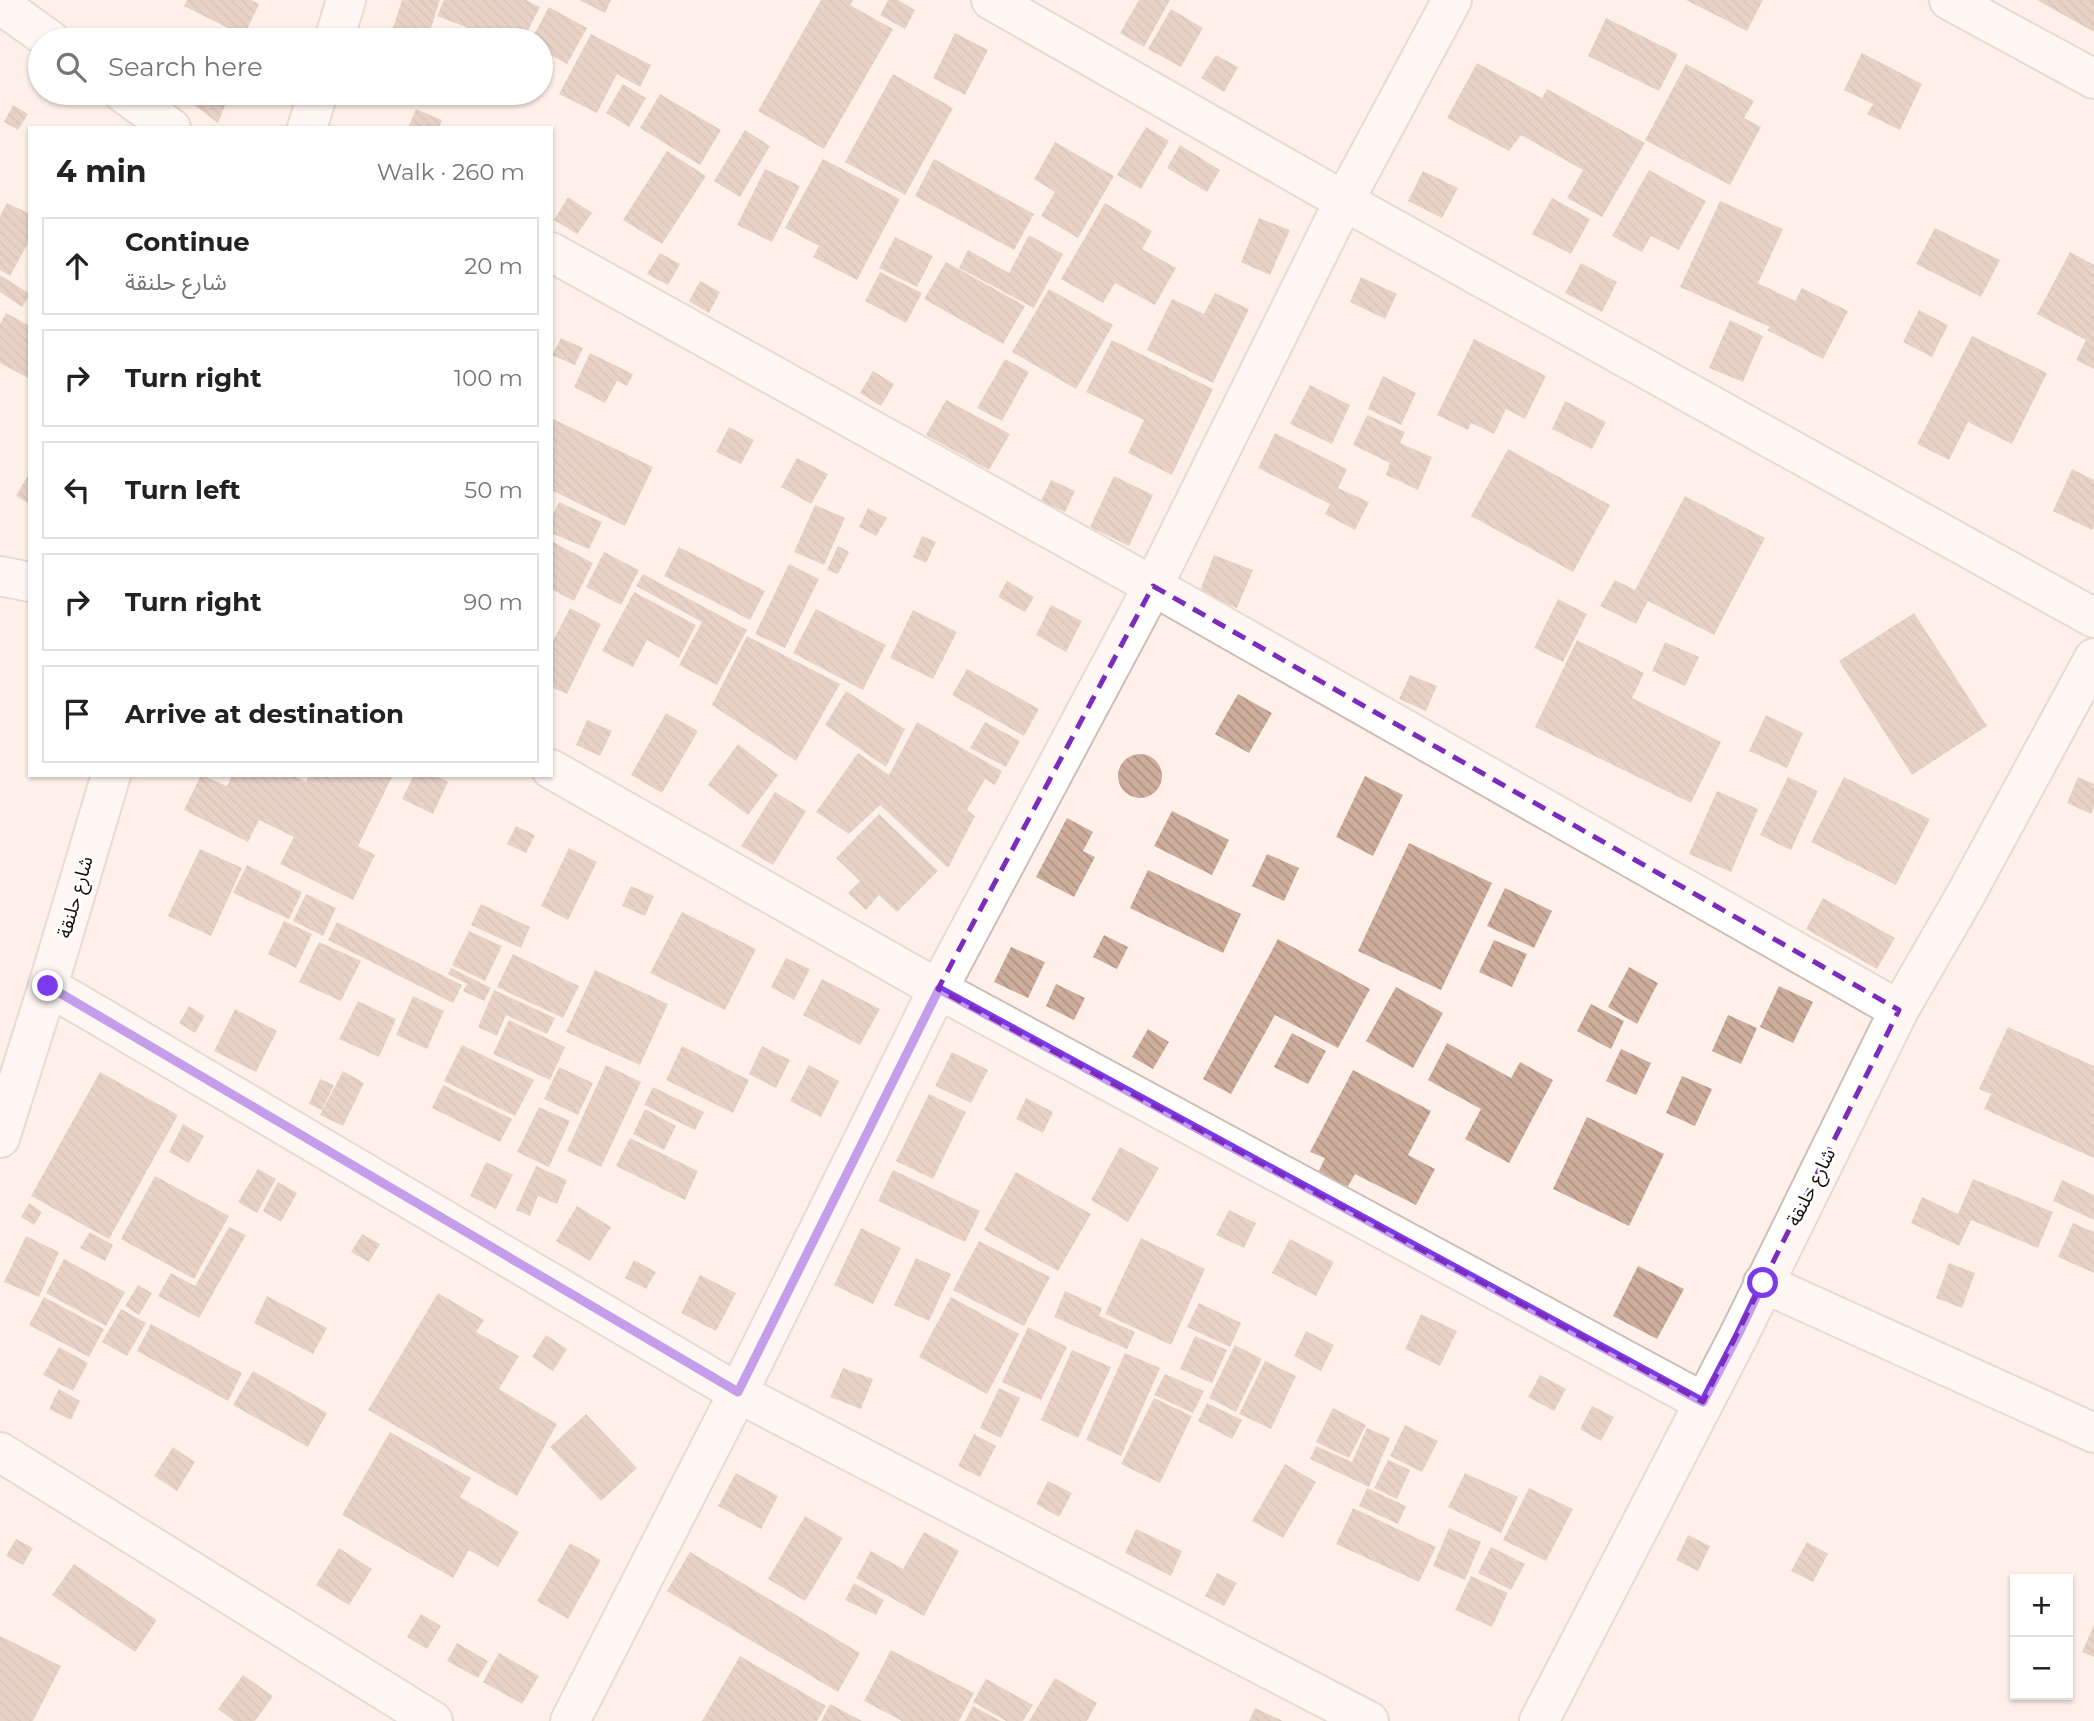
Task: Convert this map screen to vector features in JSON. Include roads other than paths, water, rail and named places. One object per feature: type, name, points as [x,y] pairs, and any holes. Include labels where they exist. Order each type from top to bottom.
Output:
[{"type":"street","points":[[338,28],[346,0]]},
{"type":"street","points":[[991,0],[1344,201],[2094,618]]},
{"type":"street","points":[[570,1721],[939,989],[1153,586],[1344,201],[1452,0]]},
{"type":"street","points":[[1949,0],[2094,79]]},
{"type":"street","points":[[0,4],[33,28]]},
{"type":"street","points":[[139,105],[168,126]]},
{"type":"street","points":[[553,253],[1153,586],[1899,1010]]},
{"type":"street","points":[[0,576],[28,582]]},
{"type":"street","name":"شارع حلنقة","points":[[1539,1721],[1738,1335],[1899,1010],[1966,894],[2094,658]]},
{"type":"street","points":[[553,770],[939,989],[1703,1402]]},
{"type":"street","name":"شارع حلنقة","points":[[0,1138],[110,777]]},
{"type":"street","points":[[48,986],[738,1392],[1369,1721]]},
{"type":"street","points":[[1763,1283],[2094,1433]]},
{"type":"street","points":[[0,1452],[433,1721]]}]
